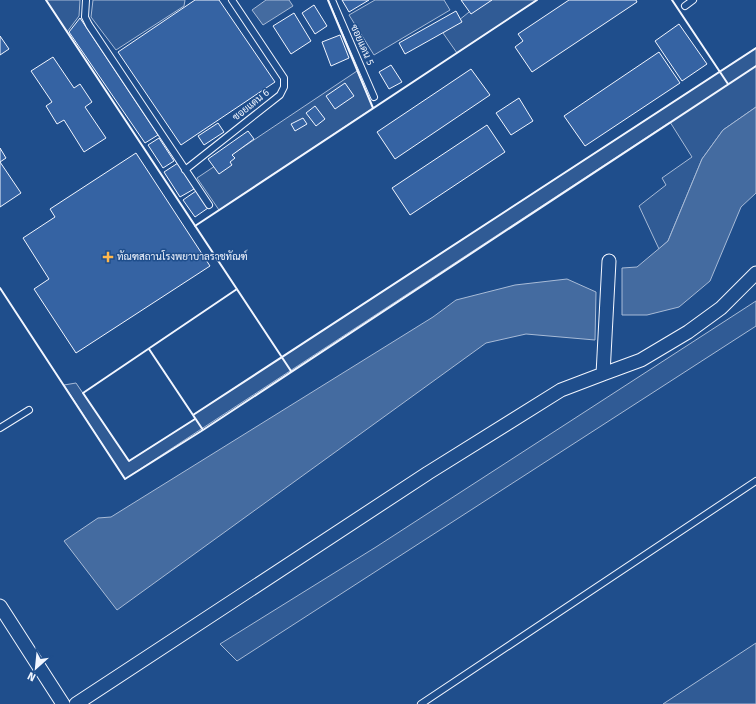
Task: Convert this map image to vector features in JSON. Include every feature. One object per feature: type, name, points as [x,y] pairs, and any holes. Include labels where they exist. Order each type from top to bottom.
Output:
[{"type":"street","points":[[603,374],[609,261]]},
{"type":"street","points":[[76,704],[428,473],[561,390],[640,360],[688,332],[721,308],[756,273]]},
{"type":"street","points":[[0,606],[63,704]]},
{"type":"lane","points":[[86,0],[85,17],[89,25],[209,205]]},
{"type":"lane","name":"ซอยแดน 6","points":[[185,170],[265,108],[280,94],[284,87],[284,78],[232,0]]},
{"type":"lane","name":"ซอยแดน 5","points":[[332,0],[374,97]]},
{"type":"lane","points":[[685,6],[693,0]]},
{"type":"lane","points":[[0,428],[29,410]]},
{"type":"lane","points":[[421,704],[756,481]]},
{"type":"shaded area","points":[[46,0],[80,0],[79,16],[67,32]]},
{"type":"shaded area","points":[[93,0],[185,0],[184,6],[116,50],[91,17]]},
{"type":"shaded area","points":[[266,0],[289,0],[293,6],[263,25],[252,10]]},
{"type":"shaded area","points":[[375,0],[444,0],[450,10],[374,55],[349,15]]},
{"type":"shaded area","points":[[484,0],[537,0],[457,53],[443,33]]},
{"type":"shaded area","points":[[756,48],[756,107],[723,130],[702,159],[668,241],[659,249],[639,206],[666,185],[662,178],[692,157],[670,122],[125,479],[64,385],[76,383],[129,461],[195,419],[193,415]]},
{"type":"shaded area","points":[[357,71],[373,108],[219,210],[197,178]]},
{"type":"shaded area","points":[[756,107],[756,193],[741,207],[710,281],[679,307],[647,315],[622,315],[622,268],[637,267],[668,241],[702,159],[723,130]]},
{"type":"shaded area","points":[[567,279],[596,292],[595,340],[526,334],[486,343],[117,610],[64,541],[98,518],[111,517],[433,317],[456,300],[515,285]]},
{"type":"shaded area","points":[[756,301],[756,326],[237,661],[220,644],[376,547]]},
{"type":"shaded area","points":[[756,643],[756,704],[663,704]]},
{"type":"building","points":[[195,0],[219,0],[275,82],[181,145],[118,52]]},
{"type":"building","points":[[342,0],[369,0],[349,12]]},
{"type":"building","points":[[461,0],[492,0],[471,14]]},
{"type":"building","points":[[569,0],[636,0],[637,2],[532,72],[515,47],[523,41],[518,34]]},
{"type":"building","points":[[314,5],[327,26],[315,34],[302,13]]},
{"type":"building","points":[[456,11],[462,22],[405,54],[399,43]]},
{"type":"building","points":[[294,13],[311,41],[291,54],[273,26]]},
{"type":"building","points":[[80,18],[158,135],[145,143],[69,32]]},
{"type":"building","points":[[679,24],[707,64],[682,81],[655,41]]},
{"type":"building","points":[[340,35],[349,58],[331,66],[322,42]]},
{"type":"building","points":[[0,36],[9,49],[0,55]]},
{"type":"building","points":[[659,52],[680,83],[585,146],[564,116]]},
{"type":"building","points":[[53,57],[74,88],[80,84],[92,102],[85,107],[106,138],[84,152],[64,120],[57,124],[46,106],[52,102],[31,71]]},
{"type":"building","points":[[391,65],[402,82],[389,89],[379,72]]},
{"type":"building","points":[[471,69],[490,95],[395,159],[377,132]]},
{"type":"building","points":[[345,83],[354,96],[335,109],[326,96]]},
{"type":"building","points":[[519,98],[533,121],[511,135],[496,113]]},
{"type":"building","points":[[315,106],[325,119],[316,126],[306,113]]},
{"type":"building","points":[[303,118],[307,124],[295,131],[291,124]]},
{"type":"building","points":[[218,123],[224,132],[204,145],[198,136]]},
{"type":"building","points":[[487,125],[505,152],[410,215],[392,188]]},
{"type":"building","points":[[248,131],[254,139],[232,155],[235,158],[230,162],[232,165],[219,174],[208,159]]},
{"type":"building","points":[[159,138],[174,161],[163,168],[148,145]]},
{"type":"building","points":[[0,148],[6,158],[0,162]]},
{"type":"building","points":[[136,153],[210,266],[76,353],[34,289],[49,279],[23,238],[55,217],[50,209]]},
{"type":"building","points":[[0,162],[21,193],[0,207]]},
{"type":"building","points":[[178,163],[194,189],[180,197],[164,172]]},
{"type":"building","points":[[196,191],[208,208],[195,217],[183,200]]},
{"type":"wall","points":[[46,0],[291,371]]},
{"type":"wall","points":[[328,0],[373,108]]},
{"type":"wall","points":[[195,226],[537,0]]},
{"type":"wall","points":[[672,0],[728,84]]},
{"type":"wall","points":[[193,415],[756,48]]},
{"type":"wall","points":[[0,288],[125,479],[203,430],[756,66]]},
{"type":"wall","points":[[195,419],[129,461],[83,393],[237,289]]},
{"type":"wall","points":[[149,349],[203,430]]},
{"type":"place","name":"ทัณฑสถานโรงพยาบาลราชทัณฑ์","points":[[108,257]]}]
